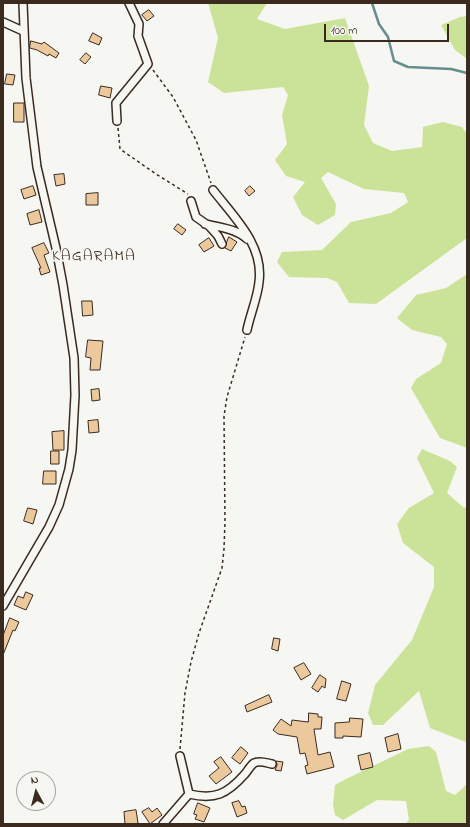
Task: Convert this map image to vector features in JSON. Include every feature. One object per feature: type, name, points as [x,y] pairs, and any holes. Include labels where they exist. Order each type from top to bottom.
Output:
[{"type":"street","points":[[3,606],[49,527],[59,505],[69,469],[72,450],[75,395],[74,358],[64,285],[37,167],[26,78],[23,3]]},
{"type":"street","points":[[117,121],[116,104],[148,64],[138,36],[140,24],[129,3]]},
{"type":"street","points":[[3,22],[23,31]]},
{"type":"street","points":[[213,190],[255,246],[260,266],[259,282],[247,330]]},
{"type":"street","points":[[191,201],[196,217],[218,236],[222,244]]},
{"type":"street","points":[[205,224],[228,229],[243,235],[255,246]]},
{"type":"street","points":[[180,756],[189,794]]},
{"type":"street","points":[[189,794],[211,797],[223,793],[234,786],[254,763],[261,762],[272,764]]},
{"type":"street","points":[[163,824],[189,794]]},
{"type":"path","points":[[148,64],[173,97],[196,140],[213,190]]},
{"type":"path","points":[[117,121],[120,149],[156,174],[187,192],[191,201]]},
{"type":"path","points":[[180,756],[185,693],[191,662],[199,633],[222,568],[225,521],[224,416],[226,397],[247,330]]},
{"type":"green space","points":[[208,3],[267,3],[257,19],[285,29],[345,18],[369,86],[364,125],[373,143],[392,151],[422,147],[423,127],[443,122],[462,127],[467,134],[467,238],[376,304],[349,303],[337,282],[327,278],[289,277],[277,262],[282,252],[322,250],[351,222],[391,213],[408,202],[404,193],[364,189],[328,172],[321,178],[336,204],[335,215],[318,225],[302,215],[293,197],[305,182],[286,176],[275,160],[287,144],[282,115],[288,95],[283,87],[224,93],[208,82],[218,38]]},
{"type":"green space","points":[[467,16],[467,59],[455,50],[441,25],[460,17]]},
{"type":"green space","points":[[467,274],[467,448],[440,438],[411,388],[416,379],[441,363],[447,344],[441,337],[412,330],[397,318],[416,295],[446,288]]},
{"type":"green space","points":[[422,449],[450,461],[457,467],[447,493],[463,507],[467,508],[467,753],[466,742],[430,728],[419,691],[383,725],[373,725],[368,713],[375,685],[412,640],[434,587],[434,567],[403,543],[397,524],[409,508],[434,493],[417,458]]},
{"type":"green space","points":[[429,746],[436,752],[446,791],[455,795],[467,784],[467,824],[405,824],[409,820],[406,801],[377,800],[343,820],[335,815],[333,805],[335,785],[408,749]]},
{"type":"building","points":[[149,10],[154,16],[147,21],[142,15]]},
{"type":"building","points":[[93,33],[102,38],[99,45],[89,41]]},
{"type":"building","points":[[31,41],[42,44],[44,42],[59,53],[56,58],[49,54],[48,56],[30,48]]},
{"type":"building","points":[[86,53],[91,57],[85,64],[80,60]]},
{"type":"building","points":[[7,74],[15,75],[13,85],[5,84]]},
{"type":"building","points":[[101,86],[112,88],[110,98],[99,95]]},
{"type":"building","points":[[14,103],[24,103],[24,122],[14,122]]},
{"type":"building","points":[[64,174],[65,184],[56,186],[54,175]]},
{"type":"building","points":[[33,186],[36,195],[24,199],[21,190]]},
{"type":"building","points":[[250,186],[255,191],[249,196],[245,191]]},
{"type":"building","points":[[98,193],[98,205],[86,205],[86,194]]},
{"type":"building","points":[[39,210],[42,222],[30,225],[27,214]]},
{"type":"building","points":[[178,224],[186,230],[182,235],[174,229]]},
{"type":"building","points":[[229,237],[237,242],[231,251],[225,248]]},
{"type":"building","points":[[209,238],[214,246],[204,252],[199,245]]},
{"type":"building","points":[[44,243],[49,253],[44,255],[50,272],[41,275],[39,268],[41,268],[32,248]]},
{"type":"building","points":[[82,301],[92,301],[93,315],[83,316]]},
{"type":"building","points":[[88,340],[103,341],[100,370],[90,370],[91,358],[86,357]]},
{"type":"building","points":[[99,389],[100,400],[92,401],[91,390]]},
{"type":"building","points":[[98,420],[99,432],[89,433],[88,421]]},
{"type":"building","points":[[64,431],[64,450],[53,450],[52,432]]},
{"type":"building","points":[[51,451],[59,451],[59,464],[51,464]]},
{"type":"building","points":[[44,471],[56,471],[56,484],[43,484]]},
{"type":"building","points":[[28,508],[37,510],[33,524],[24,521]]},
{"type":"building","points":[[26,592],[33,595],[26,610],[14,605],[18,596],[23,598]]},
{"type":"building","points":[[10,618],[19,622],[15,631],[13,630],[3,655],[3,636]]},
{"type":"building","points":[[274,638],[280,639],[278,651],[272,649]]},
{"type":"building","points":[[304,663],[311,674],[301,680],[294,668]]},
{"type":"building","points":[[320,675],[326,679],[325,688],[322,686],[318,692],[312,688]]},
{"type":"building","points":[[342,681],[351,684],[346,701],[337,699]]},
{"type":"building","points":[[269,695],[272,702],[247,712],[245,706]]},
{"type":"building","points":[[309,713],[318,714],[318,717],[322,717],[321,729],[314,729],[318,755],[330,752],[334,767],[307,774],[305,766],[308,765],[305,753],[300,754],[297,737],[278,734],[273,730],[281,719],[291,726],[292,720],[308,722]]},
{"type":"building","points":[[350,718],[363,719],[361,737],[343,736],[343,738],[335,738],[335,723],[349,722]]},
{"type":"building","points":[[398,734],[401,749],[388,752],[385,738]]},
{"type":"building","points":[[241,747],[248,753],[240,764],[232,758]]},
{"type":"building","points":[[370,753],[373,767],[361,770],[358,756]]},
{"type":"building","points":[[221,757],[232,772],[216,784],[209,776],[219,768],[214,762]]},
{"type":"building","points":[[276,761],[283,762],[281,771],[275,770],[277,765]]},
{"type":"building","points":[[239,801],[242,807],[245,806],[247,813],[237,817],[232,803]]},
{"type":"building","points":[[198,803],[210,808],[204,822],[195,819],[197,815],[194,814]]},
{"type":"building","points":[[149,808],[152,812],[157,808],[162,815],[150,824],[142,812]]},
{"type":"building","points":[[136,810],[138,823],[125,824],[124,812]]},
{"type":"waterway","points":[[372,3],[379,24],[388,37],[394,61],[408,67],[451,69],[467,73]]},
{"type":"district","name":"KAGARAMA","points":[[94,257]]}]
